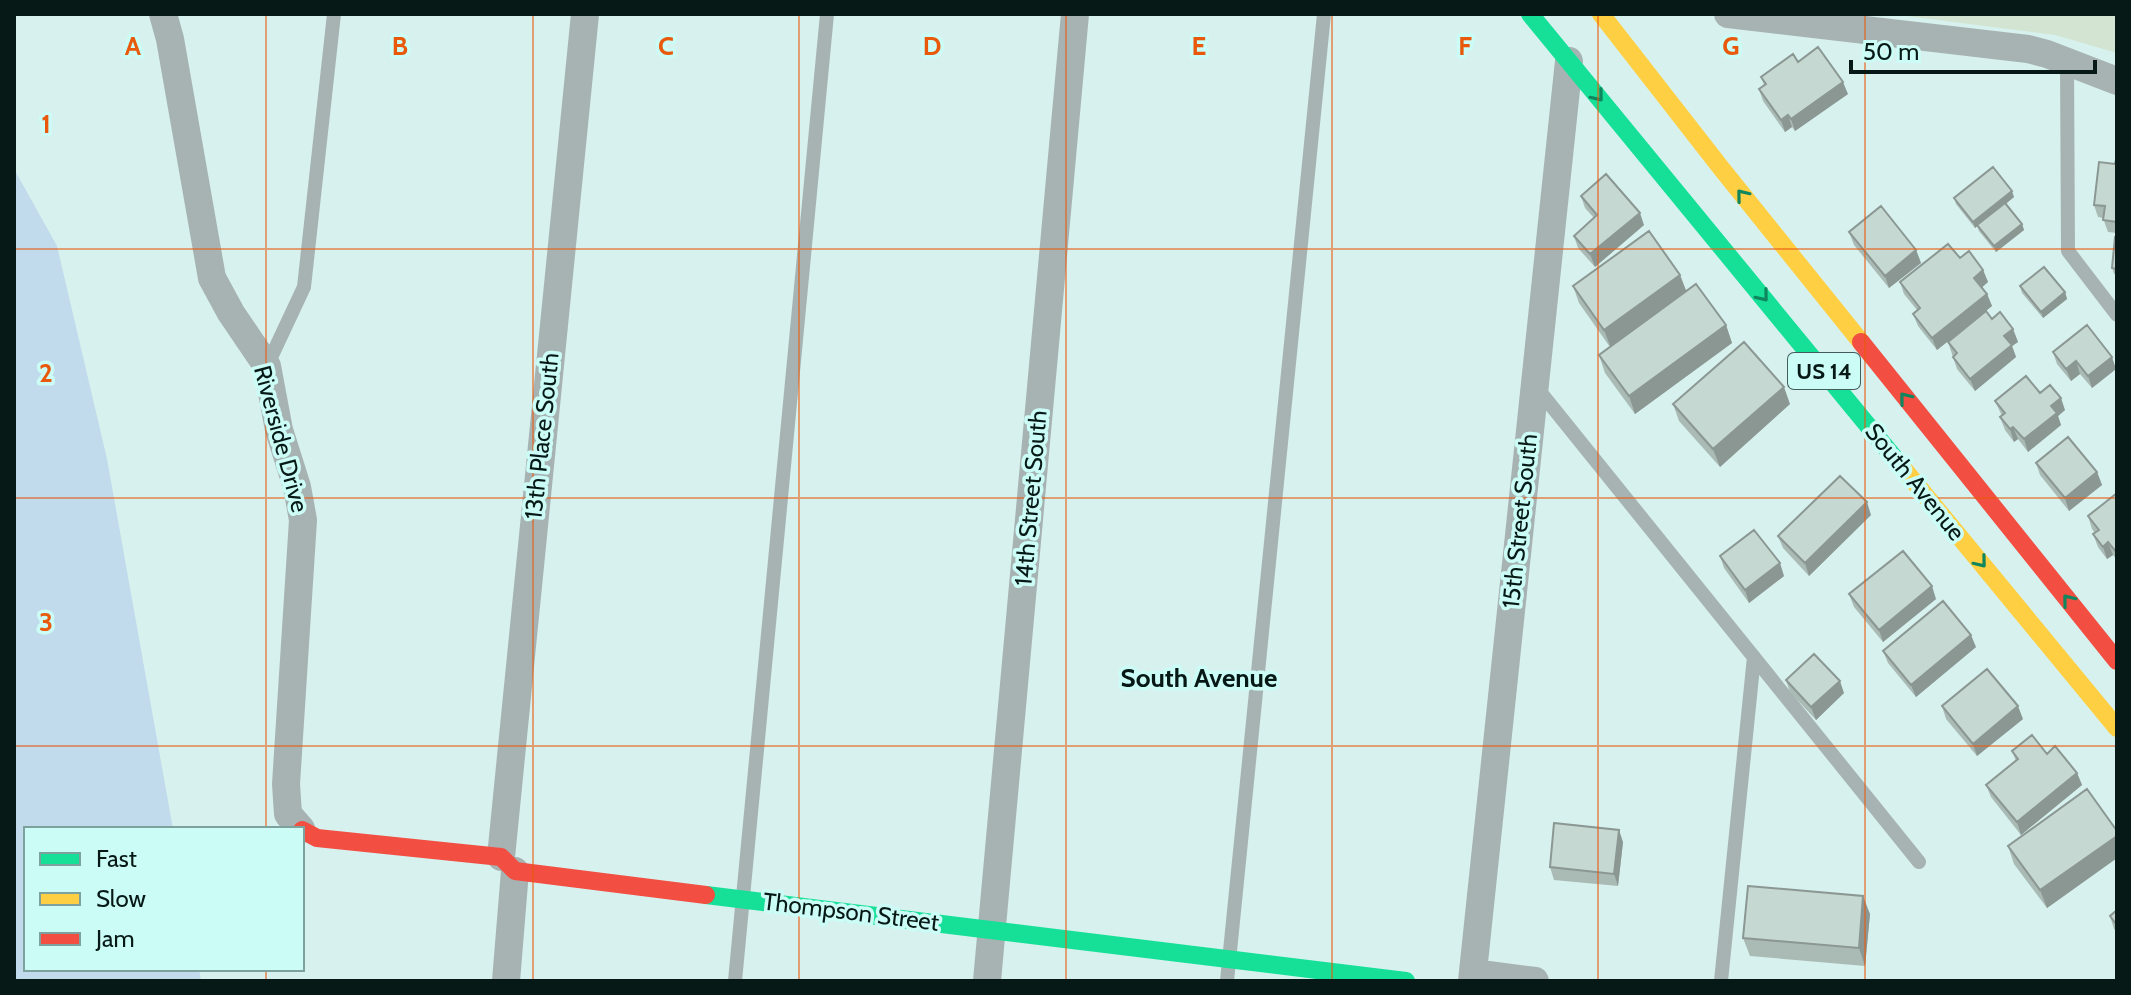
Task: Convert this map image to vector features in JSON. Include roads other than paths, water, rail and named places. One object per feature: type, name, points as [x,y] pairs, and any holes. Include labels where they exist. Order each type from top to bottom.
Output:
[{"type":"main road","name":"South Avenue","points":[[1530,14],[2117,728]]},
{"type":"main road","name":"South Avenue","points":[[1601,14],[2117,661]]},
{"type":"main road","name":"Thompson Street","points":[[304,832],[317,838],[743,899],[1406,981]]},
{"type":"street","name":"Riverside Drive","points":[[163,14],[212,278],[231,313],[267,366],[279,430],[297,487],[303,520],[286,784],[288,814],[299,827]]},
{"type":"street","name":"13th Place South","points":[[506,981],[508,864],[585,14]]},
{"type":"street","name":"14th Street South","points":[[987,981],[1075,14]]},
{"type":"street","points":[[1728,14],[1894,24],[2028,49],[2117,81]]},
{"type":"street","name":"15th Street South","points":[[1472,977],[1569,61]]},
{"type":"street","points":[[1472,977],[1535,981]]},
{"type":"lane","points":[[267,366],[304,287],[334,14]]},
{"type":"lane","points":[[735,981],[827,14]]},
{"type":"lane","points":[[1227,981],[1324,14]]},
{"type":"lane","points":[[2067,62],[2068,251],[2117,315]]},
{"type":"lane","points":[[1534,385],[1919,862]]},
{"type":"lane","points":[[1721,981],[1754,657]]},
{"type":"water","points":[[14,169],[57,246],[107,459],[173,827],[24,827],[24,971],[199,971],[201,981],[14,981]]},
{"type":"district","name":"South Avenue","points":[[1199,678]]}]
